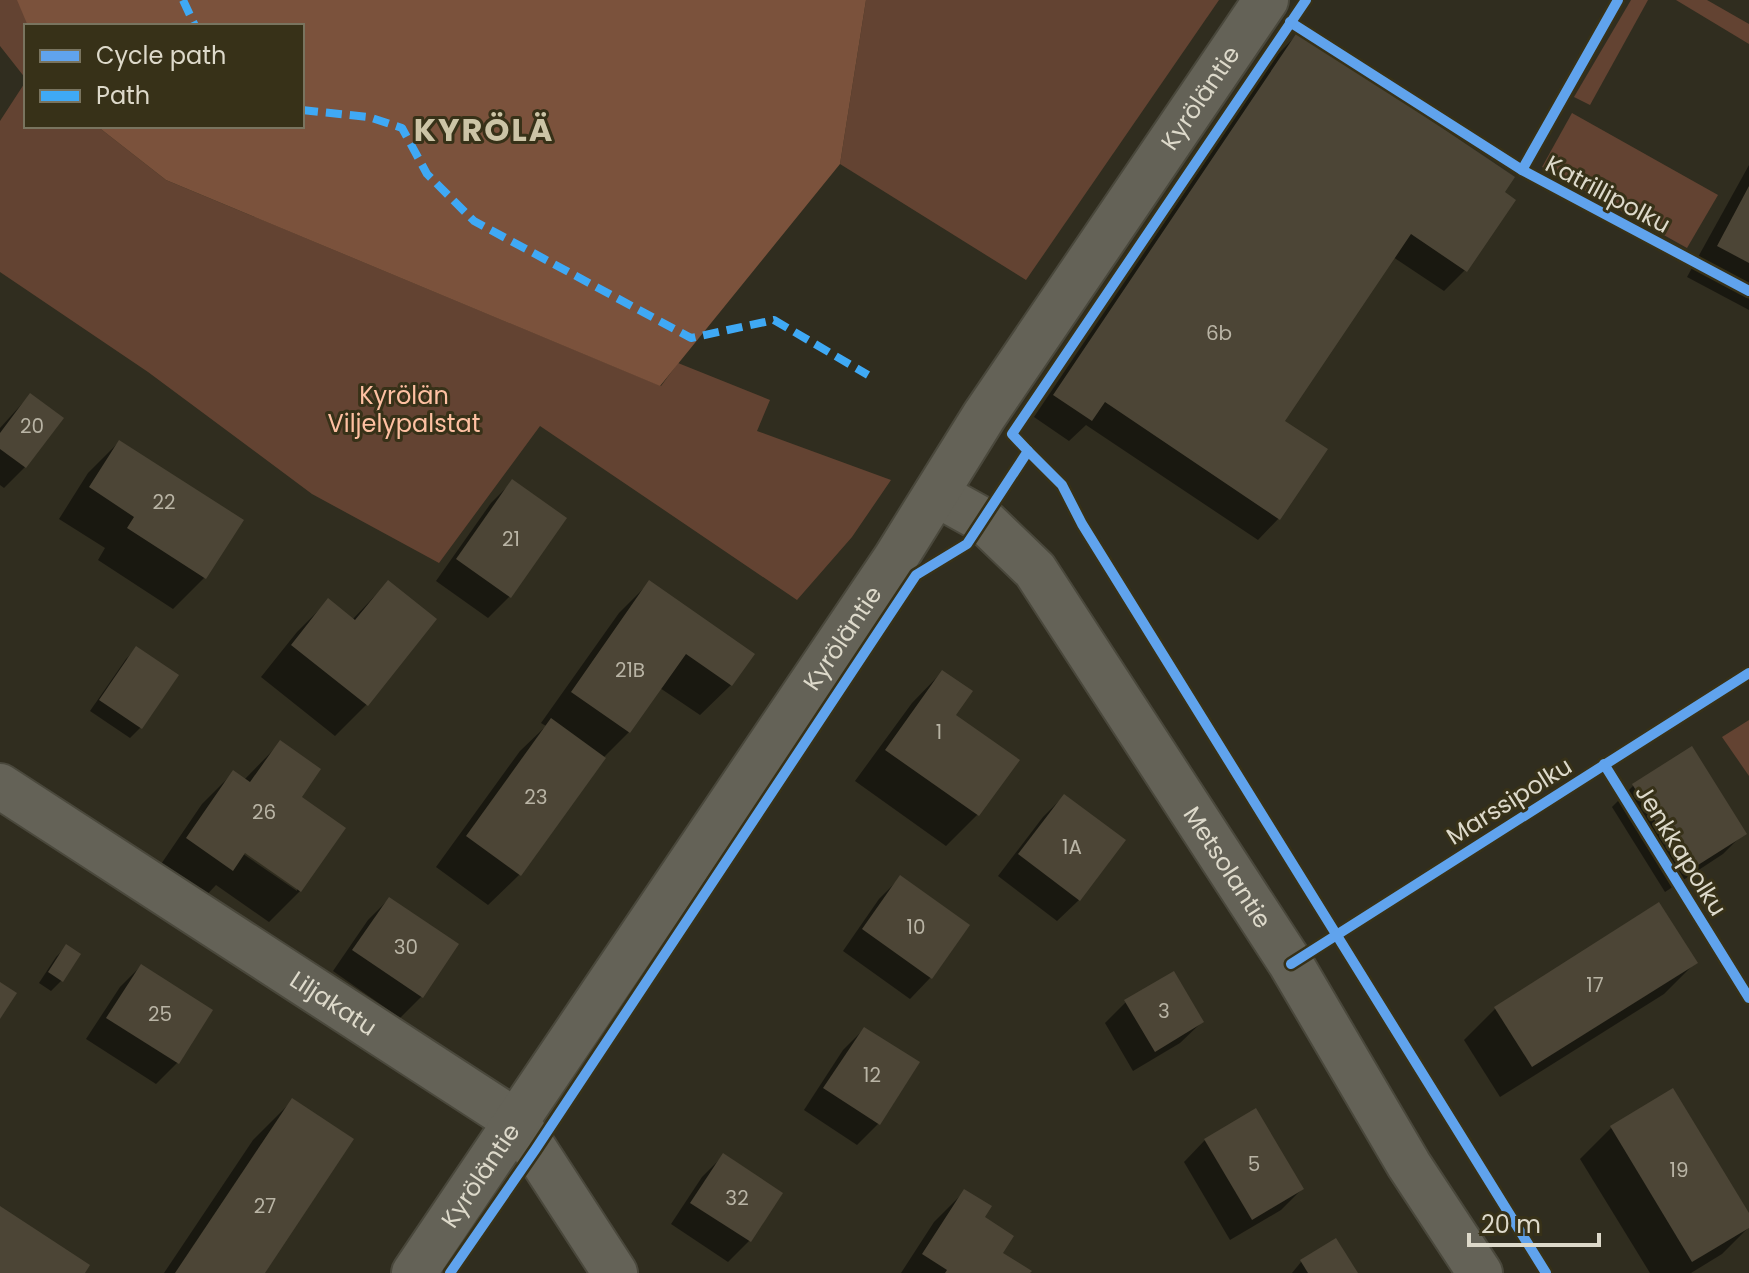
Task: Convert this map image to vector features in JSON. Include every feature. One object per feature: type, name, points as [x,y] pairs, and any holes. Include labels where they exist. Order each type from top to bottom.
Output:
[{"type":"street","name":"Kyröläntie","points":[[414,1273],[895,559],[993,402],[1266,0]]},
{"type":"street","name":"Metsolantie","points":[[936,494],[983,520],[1035,570],[1291,964],[1409,1165],[1480,1273]]},
{"type":"street","name":"Liljakatu","points":[[0,786],[517,1122],[615,1273]]},
{"type":"green space","points":[[0,0],[20,0],[30,24],[24,24],[24,76],[0,46]]},
{"type":"green space","points":[[866,0],[1219,0],[1026,280],[840,164]]},
{"type":"green space","points":[[1631,0],[1648,0],[1590,105],[1574,97]]},
{"type":"green space","points":[[1676,0],[1707,0],[1749,24],[1749,44]]},
{"type":"green space","name":"Kyrölän Viljelypalstat","points":[[24,84],[24,128],[100,128],[166,180],[661,386],[678,363],[770,400],[757,431],[891,480],[852,537],[797,600],[540,426],[439,563],[312,494],[148,372],[0,272],[0,121]]},
{"type":"green space","points":[[1572,113],[1718,195],[1687,248],[1542,167]]},
{"type":"green space","points":[[1749,720],[1749,776],[1722,737]]},
{"type":"shaded area","points":[[17,0],[866,0],[840,164],[660,386],[166,180],[100,128],[304,128],[304,24],[27,24]]},
{"type":"building","points":[[1298,31],[1515,177],[1505,192],[1516,200],[1467,272],[1411,234],[1285,421],[1328,449],[1280,520],[1105,402],[1092,421],[1053,395]]},
{"type":"building","points":[[1749,186],[1749,263],[1717,246]]},
{"type":"building","points":[[30,393],[64,418],[26,468],[0,449],[0,433]]},
{"type":"building","points":[[119,440],[244,520],[206,579],[127,528],[134,517],[89,487]]},
{"type":"building","points":[[512,479],[567,518],[511,598],[456,559]]},
{"type":"building","points":[[388,580],[437,619],[368,706],[291,645],[328,598],[355,620]]},
{"type":"building","points":[[649,580],[755,654],[732,686],[686,654],[630,733],[571,692]]},
{"type":"building","points":[[136,646],[179,675],[142,729],[99,700]]},
{"type":"building","points":[[942,670],[973,691],[956,715],[1020,760],[979,816],[885,750]]},
{"type":"building","points":[[551,718],[606,758],[521,876],[466,836]]},
{"type":"building","points":[[280,740],[321,769],[302,797],[346,828],[301,892],[245,853],[233,871],[186,838],[233,770],[250,782]]},
{"type":"building","points":[[1692,746],[1747,834],[1687,872],[1632,784]]},
{"type":"building","points":[[1064,794],[1126,840],[1080,901],[1018,854]]},
{"type":"building","points":[[900,875],[970,925],[932,979],[862,929]]},
{"type":"building","points":[[389,897],[459,944],[423,998],[352,950]]},
{"type":"building","points":[[1659,902],[1698,963],[1532,1067],[1494,1007]]},
{"type":"building","points":[[66,944],[81,954],[63,982],[48,972]]},
{"type":"building","points":[[141,964],[213,1010],[179,1064],[106,1018]]},
{"type":"building","points":[[1174,971],[1204,1022],[1155,1052],[1124,1000]]},
{"type":"building","points":[[0,982],[17,993],[0,1019]]},
{"type":"building","points":[[864,1027],[920,1062],[880,1125],[823,1088]]},
{"type":"building","points":[[1673,1088],[1749,1213],[1749,1228],[1692,1262],[1610,1126]]},
{"type":"building","points":[[292,1098],[354,1139],[265,1273],[175,1273]]},
{"type":"building","points":[[1256,1108],[1304,1189],[1252,1220],[1204,1139]]},
{"type":"building","points":[[723,1153],[783,1193],[751,1242],[690,1203]]},
{"type":"building","points":[[964,1189],[992,1206],[985,1217],[1014,1236],[1003,1253],[1032,1271],[1030,1273],[945,1273],[947,1270],[922,1254]]},
{"type":"building","points":[[0,1206],[90,1265],[85,1273],[0,1273]]},
{"type":"building","points":[[1336,1238],[1358,1273],[1308,1273],[1300,1260]]},
{"type":"marked path","points":[[183,0],[194,24]]},
{"type":"marked path","points":[[304,110],[369,117],[402,128],[427,174],[474,221],[691,338],[774,320],[868,375]]},
{"type":"cycle path","points":[[450,1273],[916,575],[967,544],[1028,451],[1012,434],[1306,0]]},
{"type":"cycle path","points":[[1522,170],[1618,0]]},
{"type":"cycle path","name":"Katrillipolku","points":[[1290,22],[1522,170],[1749,291]]},
{"type":"cycle path","points":[[1028,451],[1062,485],[1082,524],[1546,1273]]},
{"type":"cycle path","name":"Marssipolku","points":[[1291,964],[1749,673]]},
{"type":"cycle path","name":"Jenkkapolku","points":[[1604,764],[1749,998]]},
{"type":"district","name":"KYRÖLÄ","points":[[484,129]]}]
